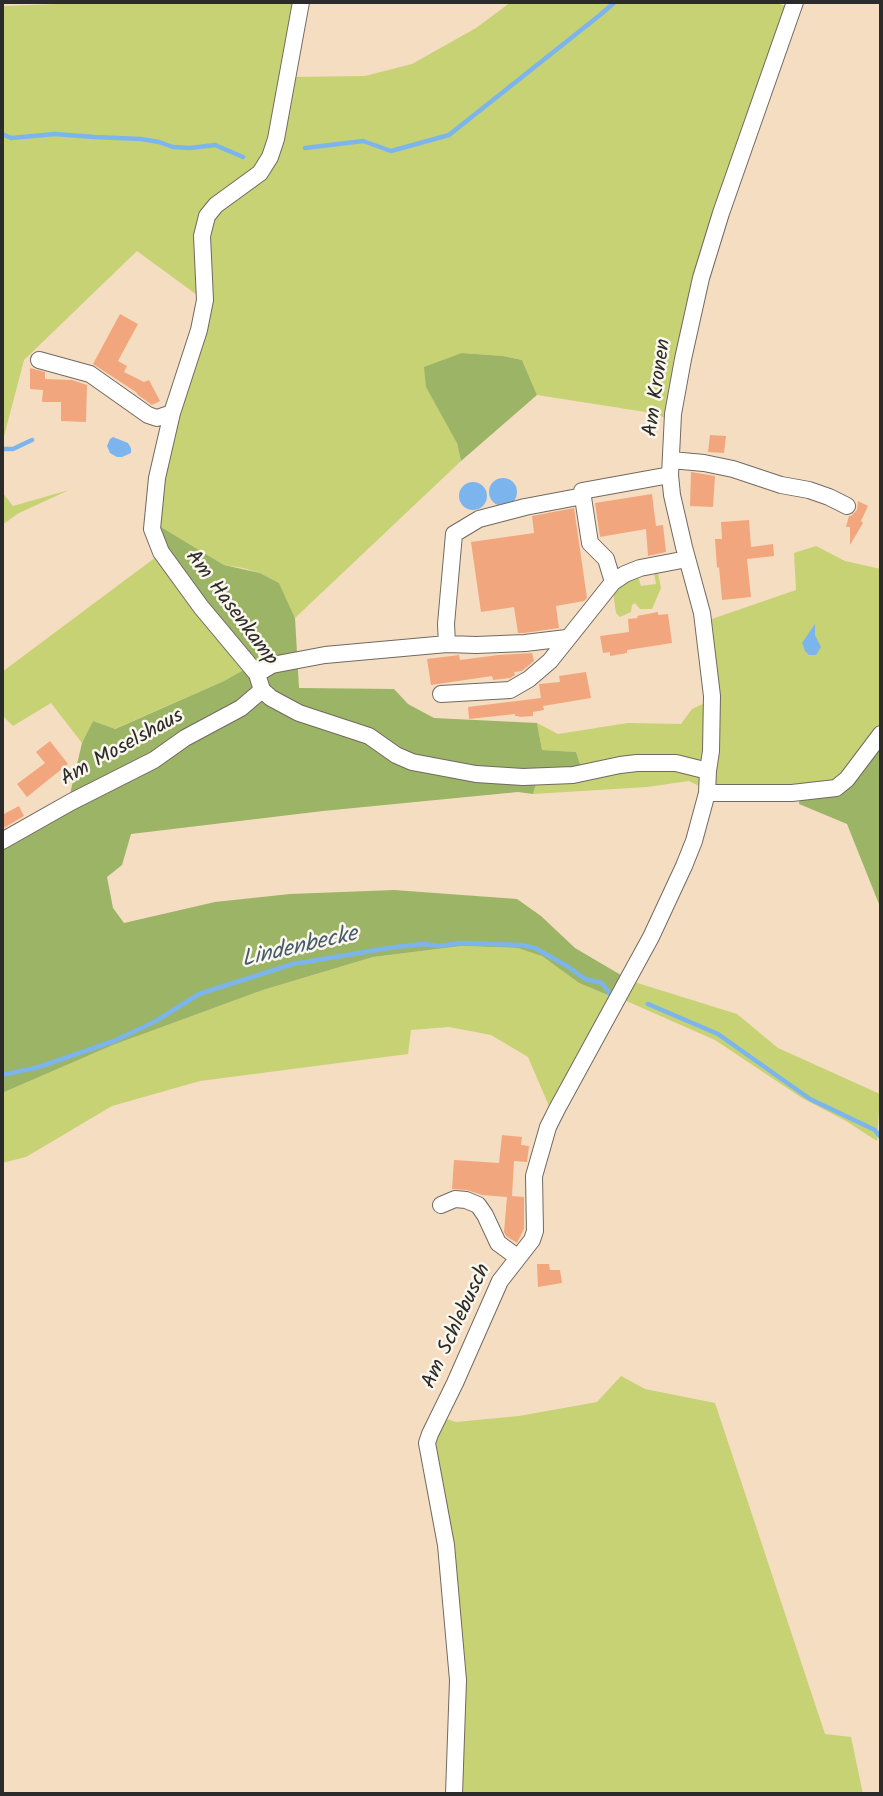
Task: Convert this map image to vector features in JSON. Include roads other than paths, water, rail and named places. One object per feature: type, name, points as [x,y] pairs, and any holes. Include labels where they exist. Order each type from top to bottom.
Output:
[{"type":"street","name":"Am Hasenkamp","points":[[301,2],[271,157],[260,173],[216,205],[207,216],[202,236],[205,300],[199,330],[172,413],[157,478],[152,529],[161,552],[201,607],[257,674],[262,690],[271,698],[299,713],[369,736],[396,755],[412,762],[476,774],[523,777],[573,775],[637,763],[676,763],[708,771]]},
{"type":"street","name":"Am Kronen","points":[[707,793],[712,696],[702,613],[672,495],[673,414],[701,278],[795,2]]},
{"type":"street","points":[[39,360],[90,374],[148,415],[157,418],[172,413]]},
{"type":"street","points":[[613,582],[606,559],[590,543],[582,491],[671,468],[704,463],[733,469],[780,485],[809,490],[847,506]]},
{"type":"street","points":[[447,644],[446,624],[454,534],[479,519],[583,496]]},
{"type":"street","points":[[441,694],[510,690],[529,679],[550,661],[613,582],[640,568],[687,559]]},
{"type":"street","points":[[257,674],[272,666],[325,655],[447,644],[525,643],[567,638]]},
{"type":"street","name":"Am Moselshaus","points":[[2,841],[154,760],[185,738],[241,709],[262,690]]},
{"type":"street","points":[[707,793],[792,793],[836,788],[847,779],[881,734]]},
{"type":"street","name":"Am Schlebusch","points":[[454,1794],[458,1679],[446,1545],[427,1443],[500,1280],[532,1240],[535,1231],[534,1176],[548,1127],[651,937],[684,866],[707,793]]},
{"type":"street","points":[[440,1205],[455,1199],[478,1205],[498,1243],[517,1257]]},
{"type":"water","points":[[113,437],[128,443],[131,453],[117,457],[110,453],[107,446]]},
{"type":"water","points":[[503,478],[513,482],[517,492],[513,502],[503,506],[493,502],[489,492],[493,482]]},
{"type":"water","points":[[473,482],[483,486],[487,496],[483,506],[473,510],[463,506],[459,496],[463,486]]},
{"type":"water","points":[[815,624],[815,635],[821,647],[816,655],[809,655],[802,643]]},
{"type":"waterway","points":[[305,148],[363,141],[391,151],[449,135],[615,2]]},
{"type":"waterway","points":[[2,134],[11,138],[55,134],[141,139],[190,148],[215,145],[243,157]]},
{"type":"waterway","points":[[2,449],[13,449],[32,440]]},
{"type":"waterway","name":"Lindenbecke","points":[[2,1075],[39,1067],[114,1041],[156,1021],[199,994],[293,964],[395,947],[461,943],[535,948],[585,979],[602,983],[610,994]]},
{"type":"waterway","name":"Lindenbecke","points":[[648,1004],[718,1034],[810,1099],[875,1130],[881,1138]]}]
